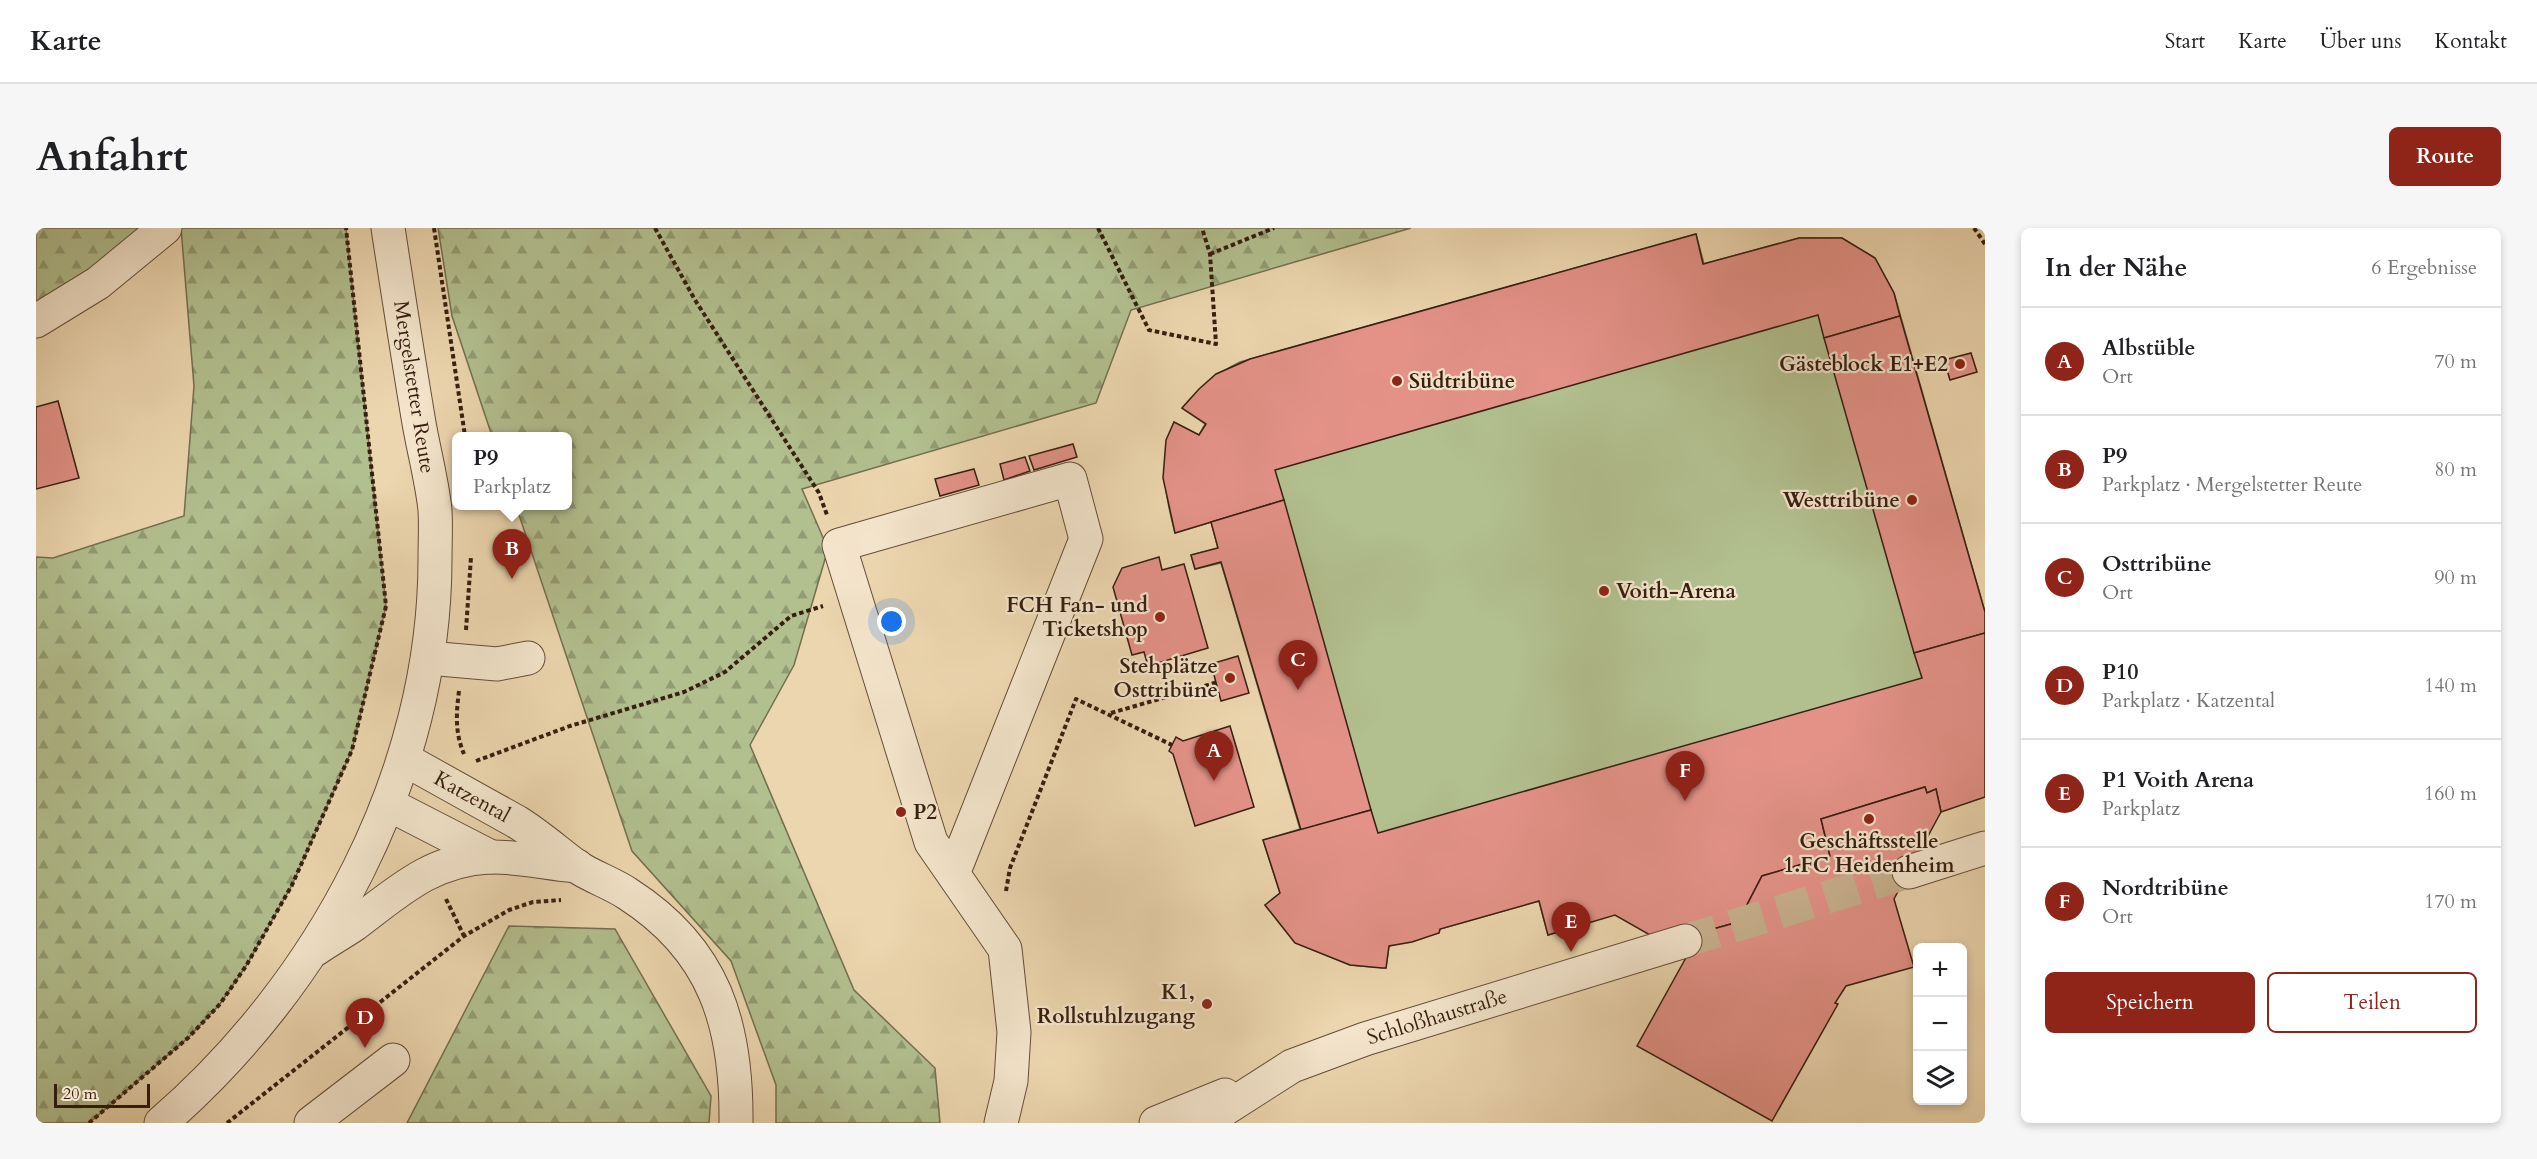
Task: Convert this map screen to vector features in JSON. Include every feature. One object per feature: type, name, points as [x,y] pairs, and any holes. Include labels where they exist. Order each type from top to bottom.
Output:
[{"type":"street","points":[[36,321],[98,283],[165,228]]},
{"type":"street","name":"Mergelstetter Reute","points":[[388,228],[435,510],[435,595],[428,658],[417,717],[404,759]]},
{"type":"street","points":[[953,874],[1086,539],[1070,479],[839,545],[931,842],[953,874],[1005,949],[1014,1032],[1011,1081],[1001,1123]]},
{"type":"street","points":[[428,658],[496,664],[528,658]]},
{"type":"street","name":"Katzental","points":[[161,1123],[228,1060],[277,999],[309,953],[345,893],[388,804],[404,759],[533,831],[577,866],[619,888],[646,907],[683,942],[702,968],[724,1014],[735,1066],[736,1123]]},
{"type":"street","name":"Katzental","points":[[388,804],[490,857]]},
{"type":"street","points":[[1908,872],[1985,848]]},
{"type":"street","name":"Katzental","points":[[309,953],[354,924],[419,876],[448,864],[490,857],[577,866]]},
{"type":"street","name":"Schloßhaustraße","points":[[1203,1123],[1288,1069],[1365,1039],[1685,941]]},
{"type":"street","points":[[311,1123],[393,1060]]},
{"type":"street","points":[[1156,1123],[1288,1069]]},
{"type":"path","points":[[88,1123],[189,1037],[220,1004],[246,966],[292,885],[352,750],[386,606],[346,228]]},
{"type":"path","points":[[434,228],[464,432]]},
{"type":"path","points":[[655,228],[695,300],[819,492],[839,545]]},
{"type":"path","points":[[1098,228],[1149,330],[1215,344],[1210,254],[1202,228]]},
{"type":"path","points":[[1210,254],[1275,228]]},
{"type":"path","points":[[1974,228],[1985,244]]},
{"type":"path","points":[[478,759],[570,726],[684,692],[725,672],[791,616],[856,597]]},
{"type":"path","points":[[1110,713],[1218,681]]},
{"type":"path","points":[[1005,896],[1010,868],[1076,699],[1110,713],[1172,745]]},
{"type":"path","points":[[227,1123],[464,936],[509,910],[533,902],[564,899]]},
{"type":"green space","points":[[36,228],[180,228],[36,324]]},
{"type":"green space","points":[[181,228],[346,228],[386,606],[352,750],[292,885],[246,966],[220,1004],[189,1037],[89,1123],[36,1123],[36,557],[53,558],[184,516],[194,386]]},
{"type":"green space","points":[[438,228],[1411,228],[1131,310],[1096,403],[802,489],[828,549],[794,665],[750,745],[854,990],[935,1068],[940,1123],[776,1123],[776,1085],[731,961],[632,851],[517,510],[572,510],[572,432],[491,432],[452,316]]},
{"type":"green space","name":"Voith-Arena","points":[[1696,234],[1704,264],[1799,238],[1842,238],[1875,258],[1894,293],[1985,612],[1985,797],[1548,935],[1539,901],[1440,929],[1439,933],[1389,946],[1386,968],[1350,965],[1295,943],[1265,905],[1280,893],[1263,840],[1300,829],[1221,563],[1195,569],[1191,555],[1218,548],[1211,522],[1175,533],[1168,505],[1165,477],[1166,450],[1174,422],[1199,435],[1205,424],[1182,408],[1209,382],[1240,362]]},
{"type":"green space","points":[[509,926],[615,929],[711,1096],[709,1123],[407,1123]]},
{"type":"building","name":"Südtribüne","points":[[1696,234],[1703,264],[1799,238],[1842,238],[1875,258],[1894,293],[1900,316],[1824,338],[1818,315],[1275,470],[1284,500],[1175,533],[1163,478],[1166,440],[1174,422],[1199,435],[1206,424],[1182,408],[1216,374],[1250,359]]},
{"type":"building","name":"Westtribüne","points":[[1900,316],[1985,612],[1985,633],[1914,653],[1824,338]]},
{"type":"building","name":"Gästeblock E1+E2","points":[[1971,353],[1977,372],[1950,380],[1944,360]]},
{"type":"building","points":[[58,401],[79,478],[36,489],[36,407]]},
{"type":"building","points":[[1073,444],[1077,457],[1034,470],[1029,456]]},
{"type":"building","points":[[1025,457],[1030,471],[1004,480],[1000,464]]},
{"type":"building","points":[[974,469],[979,485],[940,496],[935,479]]},
{"type":"building","points":[[1284,500],[1371,810],[1301,830],[1221,562],[1195,569],[1191,555],[1218,548],[1211,522]]},
{"type":"building","name":"FCH Fan- und Ticketshop","points":[[1159,557],[1162,570],[1184,564],[1208,648],[1148,666],[1144,652],[1132,655],[1113,587],[1122,568]]},
{"type":"building","points":[[1985,633],[1985,797],[1941,812],[1936,789],[1927,793],[1925,787],[1821,819],[1830,856],[1762,876],[1738,922],[1664,943],[1615,915],[1548,935],[1539,901],[1440,929],[1439,933],[1412,942],[1389,946],[1386,968],[1382,968],[1350,965],[1295,943],[1265,905],[1280,893],[1263,840],[1371,810],[1378,833],[1922,678],[1914,653]]},
{"type":"building","name":"Stehplätze Osttribüne","points":[[1238,656],[1249,693],[1221,701],[1211,664]]},
{"type":"building","points":[[1230,726],[1254,807],[1195,826],[1173,754],[1169,751],[1176,737],[1183,741]]},
{"type":"building","points":[[1925,787],[1927,793],[1936,789],[1941,812],[1894,899],[1913,967],[1846,986],[1772,1121],[1637,1046],[1688,954],[1684,937],[1738,922],[1762,876],[1830,856],[1821,819]]},
{"type":"tunnel","points":[[1685,941],[1909,872]]},
{"type":"place","name":"Gästeblock E1+E2","points":[[1960,364]]},
{"type":"place","name":"Südtribüne","points":[[1397,381]]},
{"type":"place","name":"Westtribüne","points":[[1912,500]]},
{"type":"place","name":"P9","points":[[512,579]]},
{"type":"place","name":"Voith-Arena","points":[[1604,591]]},
{"type":"place","name":"FCH Fan- und Ticketshop","points":[[1160,617]]},
{"type":"place","name":"Stehplätze Osttribüne","points":[[1230,678]]},
{"type":"place","name":"Osttribüne","points":[[1298,690]]},
{"type":"place","name":"Albstüble","points":[[1214,781]]},
{"type":"place","name":"Nordtribüne","points":[[1685,801]]},
{"type":"place","name":"P2","points":[[901,812]]},
{"type":"place","name":"Geschäftsstelle 1.FC Heidenheim","points":[[1869,819]]},
{"type":"place","name":"P1 Voith Arena","points":[[1571,952]]},
{"type":"place","name":"K1, Rollstuhlzugang","points":[[1207,1004]]},
{"type":"place","name":"P10","points":[[365,1048]]}]
